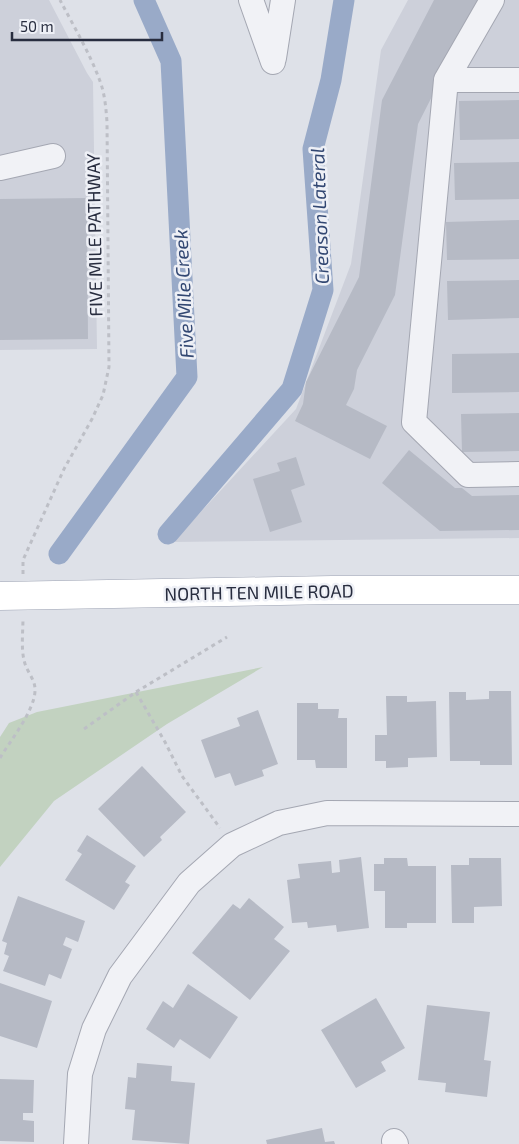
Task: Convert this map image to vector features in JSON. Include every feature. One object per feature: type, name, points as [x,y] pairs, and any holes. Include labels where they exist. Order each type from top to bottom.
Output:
[{"type":"main road","name":"NORTH TEN MILE ROAD","points":[[0,596],[332,590],[519,590]]},
{"type":"street","points":[[251,0],[273,62],[283,0]]},
{"type":"street","points":[[492,0],[446,80],[414,422],[468,475],[519,474]]},
{"type":"street","points":[[446,80],[519,80]]},
{"type":"street","points":[[0,168],[53,156]]},
{"type":"street","points":[[76,1144],[80,1074],[94,1029],[120,976],[189,883],[228,839],[279,823],[327,813],[519,814]]},
{"type":"path","name":"FIVE MILE PATHWAY","points":[[23,560],[64,469],[103,395],[109,368],[107,122],[105,104],[101,85],[60,0]]},
{"type":"path","points":[[0,758],[34,700],[34,682],[24,660],[23,633]]},
{"type":"path","points":[[84,729],[136,692],[226,637]]},
{"type":"path","points":[[136,692],[182,776],[228,839]]},
{"type":"shaded area","points":[[0,0],[49,0],[93,82],[97,349],[0,350]]},
{"type":"shaded area","points":[[408,0],[519,0],[519,538],[173,542],[296,409],[351,264],[381,50]]},
{"type":"green space","points":[[263,667],[167,724],[54,801],[0,867],[0,737],[9,723],[37,712]]},
{"type":"building","points":[[434,0],[481,0],[418,124],[395,295],[357,370],[354,389],[346,405],[387,426],[370,459],[295,421],[303,404],[306,382],[359,277],[382,100]]},
{"type":"building","points":[[519,100],[519,139],[460,140],[459,101]]},
{"type":"building","points":[[519,162],[519,199],[455,200],[454,163]]},
{"type":"building","points":[[87,198],[88,339],[0,340],[0,199]]},
{"type":"building","points":[[519,220],[519,259],[447,260],[446,222]]},
{"type":"building","points":[[519,280],[519,318],[448,320],[447,281]]},
{"type":"building","points":[[519,353],[519,392],[452,393],[452,354]]},
{"type":"building","points":[[519,413],[519,451],[462,452],[461,414]]},
{"type":"building","points":[[409,450],[455,488],[462,488],[472,496],[519,495],[519,530],[440,531],[382,483]]},
{"type":"building","points":[[296,457],[305,485],[291,490],[302,522],[270,532],[253,479],[280,471],[277,463]]},
{"type":"building","points":[[489,691],[511,691],[512,765],[480,765],[480,761],[450,761],[449,692],[466,692],[466,700],[489,699]]},
{"type":"building","points":[[386,696],[407,696],[407,702],[436,701],[437,757],[408,758],[408,767],[386,768],[386,761],[375,761],[375,735],[387,735]]},
{"type":"building","points":[[297,703],[318,703],[318,709],[339,709],[338,718],[347,718],[347,768],[316,768],[315,760],[297,760]]},
{"type":"building","points":[[258,710],[278,764],[262,770],[264,776],[235,786],[230,773],[215,778],[201,740],[240,726],[237,718]]},
{"type":"building","points":[[142,766],[186,812],[160,837],[162,840],[144,857],[98,809]]},
{"type":"building","points":[[87,835],[136,866],[125,882],[130,885],[114,910],[65,880],[82,854],[77,851]]},
{"type":"building","points":[[361,857],[369,928],[337,932],[336,925],[308,928],[307,922],[292,923],[287,880],[300,878],[298,864],[331,861],[332,873],[340,872],[339,860]]},
{"type":"building","points":[[384,858],[407,858],[408,866],[436,866],[436,923],[407,923],[407,928],[385,928],[385,891],[374,891],[374,864],[384,864]]},
{"type":"building","points":[[469,858],[501,858],[502,906],[474,907],[474,923],[452,923],[451,865],[469,865]]},
{"type":"building","points":[[18,896],[85,921],[78,942],[66,937],[63,945],[72,949],[61,979],[49,974],[45,986],[3,971],[9,956],[4,954],[7,943],[2,941]]},
{"type":"building","points":[[249,898],[284,927],[274,939],[290,951],[250,1000],[192,953],[233,904],[240,909]]},
{"type":"building","points":[[0,983],[52,1001],[37,1048],[0,1036]]},
{"type":"building","points":[[188,984],[238,1017],[210,1059],[180,1039],[174,1048],[146,1029],[163,1001],[173,1008]]},
{"type":"building","points":[[376,998],[405,1048],[381,1062],[386,1071],[356,1088],[321,1030]]},
{"type":"building","points":[[427,1005],[490,1012],[484,1060],[491,1061],[487,1097],[445,1092],[446,1083],[418,1080]]},
{"type":"building","points":[[137,1063],[172,1066],[171,1081],[195,1083],[189,1144],[132,1140],[135,1110],[125,1109],[128,1077],[136,1078]]},
{"type":"building","points":[[0,1079],[34,1080],[33,1113],[23,1113],[23,1120],[34,1121],[34,1142],[0,1141]]},
{"type":"building","points":[[322,1128],[325,1142],[334,1141],[335,1144],[267,1144],[266,1140]]},
{"type":"waterway","name":"Five Mile Creek","points":[[59,554],[187,377],[171,61],[144,0]]},
{"type":"waterway","name":"Creason Lateral","points":[[168,534],[292,389],[323,290],[313,149],[331,80],[344,0]]}]
